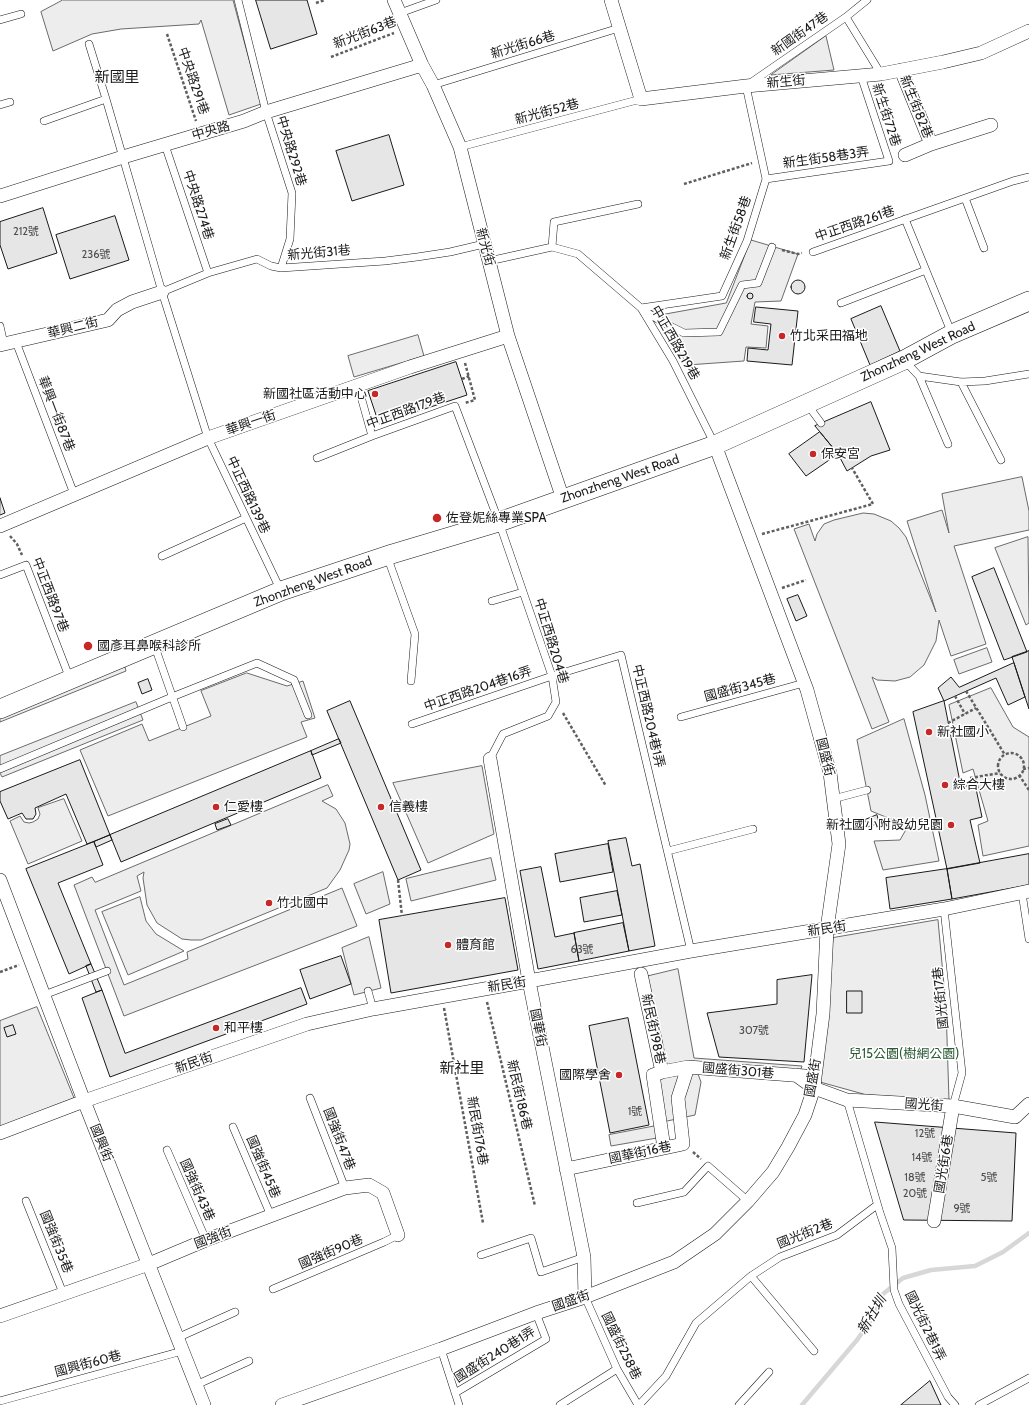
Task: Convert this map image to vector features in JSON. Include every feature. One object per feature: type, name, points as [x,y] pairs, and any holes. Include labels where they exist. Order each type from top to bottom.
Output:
[{"type":"main road","name":"Zhonzheng West Road","points":[[0,709],[281,591],[387,556],[499,522],[715,445],[904,360],[952,334],[1029,301]]},
{"type":"street","name":"新光街","points":[[394,0],[422,66],[433,85],[460,147],[508,336],[563,499]]},
{"type":"street","points":[[612,0],[641,100]]},
{"type":"street","name":"新生街","points":[[641,100],[746,86],[881,74],[981,53],[1029,31]]},
{"type":"street","name":"中央路","points":[[0,196],[123,156],[165,145],[200,133],[244,121],[266,112],[422,66]]},
{"type":"street","name":"新生街82巷","points":[[901,70],[931,144]]},
{"type":"street","name":"新生街82巷","points":[[905,155],[931,144],[991,125]]},
{"type":"street","name":"華興二街","points":[[7,344],[108,320],[117,310],[132,302],[162,292]]},
{"type":"street","name":"華興一街","points":[[0,526],[208,438],[508,336]]},
{"type":"street","name":"國盛街","points":[[282,1405],[441,1349],[536,1313],[585,1297],[674,1262],[715,1234],[748,1201],[773,1172],[788,1148],[805,1115],[814,1082],[823,1014],[827,929],[839,844],[830,773],[804,683],[715,445]]},
{"type":"street","name":"國華街","points":[[490,759],[529,981],[584,1257],[585,1297]]},
{"type":"street","name":"國興街","points":[[0,880],[84,1101],[204,1405]]},
{"type":"street","name":"新民街","points":[[0,1133],[84,1101],[307,1024],[373,1009],[484,988],[691,951],[827,929],[916,910],[944,909],[1025,892]]},
{"type":"street","name":"新民街198巷","points":[[642,974],[662,1072],[653,1075],[664,1148]]},
{"type":"street","name":"國盛街301巷","points":[[662,1072],[688,1067],[796,1075]]},
{"type":"street","name":"國華街16巷","points":[[566,1169],[683,1144],[678,1098],[688,1067]]},
{"type":"street","name":"國光街","points":[[796,1075],[814,1082],[848,1100],[953,1106],[1015,1118],[1029,1104]]},
{"type":"street","name":"國光街6巷","points":[[934,1221],[953,1106]]},
{"type":"street","name":"國強街","points":[[0,1316],[149,1264],[206,1240],[345,1188],[369,1185],[383,1193],[398,1235]]},
{"type":"lane","name":"中央路292巷","points":[[238,0],[266,112],[292,193],[290,239],[281,268]]},
{"type":"lane","points":[[400,13],[436,0]]},
{"type":"lane","name":"新國街47巷","points":[[746,86],[846,17],[867,0]]},
{"type":"lane","points":[[0,20],[21,14]]},
{"type":"lane","points":[[846,17],[881,74]]},
{"type":"lane","name":"新光街66巷","points":[[433,85],[619,28]]},
{"type":"lane","name":"中正西路139巷","points":[[89,44],[162,292],[208,438],[281,591]]},
{"type":"lane","name":"新生街72巷","points":[[861,76],[889,161]]},
{"type":"lane","name":"新生街58巷","points":[[641,308],[722,296],[747,240],[766,179],[746,86]]},
{"type":"lane","points":[[44,120],[106,99]]},
{"type":"lane","name":"新光街52巷","points":[[460,147],[641,100]]},
{"type":"lane","points":[[0,105],[10,102]]},
{"type":"lane","name":"中央路274巷","points":[[165,145],[208,273]]},
{"type":"lane","name":"新生街58巷3弄","points":[[766,179],[889,161]]},
{"type":"lane","name":"中正西路261巷","points":[[813,252],[964,198],[1029,177]]},
{"type":"lane","points":[[964,198],[984,248]]},
{"type":"lane","points":[[489,261],[552,247],[554,222],[638,204]]},
{"type":"lane","name":"中正西路261巷","points":[[906,219],[952,334]]},
{"type":"lane","name":"新光街31巷","points":[[162,292],[208,273],[257,259],[271,266],[281,268],[411,258],[450,252],[484,244]]},
{"type":"lane","name":"中正西路219巷","points":[[552,247],[578,254],[641,308],[673,361],[715,445]]},
{"type":"lane","points":[[641,308],[664,323],[684,333],[719,332],[742,285],[758,283],[772,247]]},
{"type":"lane","points":[[842,303],[926,270]]},
{"type":"lane","name":"華興一街87巷","points":[[0,326],[74,494]]},
{"type":"lane","points":[[904,360],[919,376],[948,444]]},
{"type":"lane","points":[[919,376],[961,382],[985,381],[1029,374]]},
{"type":"lane","points":[[961,382],[1001,460]]},
{"type":"lane","points":[[358,386],[372,436]]},
{"type":"lane","points":[[806,404],[821,423]]},
{"type":"lane","name":"中正西路179巷","points":[[318,458],[372,436],[455,406],[499,522]]},
{"type":"lane","points":[[162,556],[246,518]]},
{"type":"lane","name":"中正西路204巷","points":[[490,759],[503,734],[548,716],[556,702],[552,676],[499,522]]},
{"type":"lane","points":[[387,556],[415,634],[411,681]]},
{"type":"lane","points":[[0,575],[26,565]]},
{"type":"lane","name":"中正西路97巷","points":[[26,565],[70,679]]},
{"type":"lane","points":[[492,601],[523,592]]},
{"type":"lane","points":[[154,644],[183,727]]},
{"type":"lane","name":"中正西路204巷1弄","points":[[552,676],[621,656],[691,951]]},
{"type":"lane","points":[[0,769],[257,663],[294,680],[308,715]]},
{"type":"lane","name":"中正西路204巷16弄","points":[[412,724],[552,676]]},
{"type":"lane","name":"國盛街345巷","points":[[681,717],[804,683]]},
{"type":"lane","points":[[833,799],[867,790]]},
{"type":"lane","points":[[668,851],[754,829]]},
{"type":"lane","points":[[1025,892],[1029,939]]},
{"type":"lane","name":"國光街17巷","points":[[944,909],[962,1073],[953,1106]]},
{"type":"lane","points":[[44,995],[107,971]]},
{"type":"lane","points":[[368,991],[373,1009]]},
{"type":"lane","name":"國強街47巷","points":[[310,1098],[345,1188]]},
{"type":"lane","points":[[848,1100],[878,1205]]},
{"type":"lane","name":"國強街45巷","points":[[233,1127],[271,1216]]},
{"type":"lane","name":"國強街43巷","points":[[167,1150],[206,1240]]},
{"type":"lane","points":[[637,1203],[684,1192],[708,1166],[748,1201]]},
{"type":"lane","name":"國強街35巷","points":[[26,1201],[63,1293]]},
{"type":"lane","name":"國光街2巷1弄","points":[[878,1205],[892,1248],[894,1290],[904,1316],[948,1397],[955,1405]]},
{"type":"lane","name":"國光街2巷","points":[[638,1405],[666,1376],[696,1323],[751,1276],[780,1257],[837,1236],[878,1205]]},
{"type":"lane","name":"國強街90巷","points":[[273,1289],[378,1245],[398,1235]]},
{"type":"lane","points":[[481,1255],[531,1238],[541,1272],[584,1257]]},
{"type":"lane","points":[[751,1276],[814,1351]]},
{"type":"lane","name":"國盛街258巷","points":[[585,1297],[617,1369],[638,1405]]},
{"type":"lane","points":[[177,1338],[235,1312]]},
{"type":"lane","name":"國盛街240巷1弄","points":[[455,1393],[546,1339],[536,1313]]},
{"type":"lane","points":[[441,1349],[459,1405]]},
{"type":"lane","name":"國興街60巷","points":[[0,1401],[182,1351]]},
{"type":"lane","points":[[196,1385],[249,1361]]},
{"type":"lane","points":[[560,1405],[617,1369]]},
{"type":"lane","points":[[739,1405],[769,1372]]},
{"type":"lane","points":[[979,1405],[1029,1378]]},
{"type":"path","points":[[316,3],[325,0]]},
{"type":"path","name":"新光街63巷","points":[[331,57],[406,28]]},
{"type":"path","name":"中央路291巷","points":[[167,34],[200,133]]},
{"type":"path","points":[[684,184],[762,159]]},
{"type":"path","points":[[455,406],[475,400],[462,351]]},
{"type":"path","points":[[462,378],[469,376]]},
{"type":"path","points":[[756,536],[873,504],[852,468]]},
{"type":"path","name":"中正西路97巷","points":[[0,526],[17,544],[26,565]]},
{"type":"path","points":[[776,590],[806,580]]},
{"type":"path","points":[[966,691],[1005,755]]},
{"type":"path","points":[[955,696],[965,714]]},
{"type":"path","points":[[556,702],[606,786]]},
{"type":"path","points":[[948,723],[976,708]]},
{"type":"path","points":[[1013,753],[1022,761],[1023,769],[1019,776],[1015,778],[1007,778],[1000,773],[998,766],[1001,758],[1005,755],[1013,753]]},
{"type":"path","points":[[1023,769],[1029,768]]},
{"type":"path","points":[[970,778],[1000,773]]},
{"type":"path","points":[[1019,776],[1029,790]]},
{"type":"path","points":[[398,880],[402,916]]},
{"type":"path","points":[[0,972],[31,961]]},
{"type":"path","name":"新民街186巷","points":[[484,988],[535,1206]]},
{"type":"path","name":"新民街176巷","points":[[442,996],[483,1223]]},
{"type":"path","points":[[683,1144],[708,1166]]},
{"type":"shaded area","points":[[63,0],[233,0],[261,104],[229,115],[201,20],[199,24],[121,29],[92,34],[53,51],[41,12]]},
{"type":"shaded area","points":[[826,36],[834,70],[771,75]]},
{"type":"shaded area","points":[[751,240],[798,254],[781,301],[755,302],[751,324],[768,326],[766,348],[746,347],[744,361],[687,365],[660,315],[726,303]]},
{"type":"shaded area","points":[[418,335],[424,356],[354,377],[348,356]]},
{"type":"shaded area","points":[[1022,477],[1029,511],[1029,530],[954,546],[986,644],[951,656],[939,620],[936,641],[924,665],[910,677],[895,681],[877,680],[872,677],[889,722],[872,729],[794,529],[809,524],[815,541],[817,534],[824,524],[834,520],[863,513],[874,514],[891,521],[906,537],[936,612],[907,521],[942,510],[949,533],[942,494]]},
{"type":"shaded area","points":[[1028,537],[1029,623],[1026,625],[995,548]]},
{"type":"shaded area","points":[[987,648],[992,662],[959,674],[954,660]]},
{"type":"shaded area","points":[[125,667],[126,671],[0,722],[0,717]]},
{"type":"shaded area","points":[[247,673],[287,686],[303,681],[315,718],[301,722],[307,737],[108,816],[80,750],[142,724],[149,741],[211,716],[201,691]]},
{"type":"shaded area","points":[[991,688],[1013,727],[1029,737],[1029,846],[983,856],[978,825],[988,821],[973,769],[963,773],[949,705]]},
{"type":"shaded area","points":[[136,702],[143,720],[2,777],[0,773],[0,756]]},
{"type":"shaded area","points":[[904,719],[925,795],[939,861],[883,870],[874,841],[900,840],[908,826],[871,811],[857,740]]},
{"type":"shaded area","points":[[482,766],[494,834],[428,863],[393,783]]},
{"type":"shaded area","points":[[328,785],[333,796],[322,801],[336,809],[345,823],[350,844],[349,850],[340,870],[327,888],[201,940],[182,939],[157,923],[147,905],[143,878],[144,872],[137,876],[141,891],[95,910],[124,985],[188,959],[187,952],[342,888],[357,926],[124,1016],[74,885],[92,877],[95,882]]},
{"type":"shaded area","points":[[64,799],[82,841],[28,864],[10,821],[20,816],[24,822],[33,822],[38,819],[40,814],[38,808]]},
{"type":"shaded area","points":[[491,858],[496,880],[411,901],[406,879]]},
{"type":"shaded area","points":[[383,872],[390,904],[366,914],[354,884]]},
{"type":"shaded area","points":[[140,897],[146,921],[156,934],[184,951],[128,975],[102,912]]},
{"type":"shaded area","points":[[938,920],[946,1007],[949,1100],[867,1095],[820,1082],[833,938]]},
{"type":"shaded area","points":[[369,937],[381,988],[354,995],[342,948]]},
{"type":"shaded area","points":[[678,969],[694,1058],[802,1066],[800,1072],[695,1066],[701,1082],[695,1115],[658,1123],[648,1070],[663,1066],[645,977]]},
{"type":"shaded area","points":[[37,1007],[74,1098],[0,1127],[0,1021]]},
{"type":"shaded area","points":[[656,1126],[657,1138],[611,1146],[609,1135]]},
{"type":"building","points":[[256,0],[307,0],[317,34],[271,49]]},
{"type":"building","points":[[389,135],[404,185],[352,201],[336,151]]},
{"type":"building","points":[[43,208],[57,253],[8,269],[0,245],[0,222]]},
{"type":"building","points":[[115,216],[129,260],[70,279],[56,235]]},
{"type":"building","points":[[798,280],[803,282],[805,287],[803,292],[798,294],[793,292],[791,287],[793,282]]},
{"type":"building","points":[[750,293],[753,296],[750,299],[747,296]]},
{"type":"building","points":[[881,306],[900,351],[870,365],[851,319]]},
{"type":"building","name":"竹北采田福地","points":[[756,307],[798,311],[792,365],[747,361],[748,348],[768,350],[771,324],[754,322]]},
{"type":"building","points":[[456,362],[467,395],[379,424],[368,391]]},
{"type":"building","points":[[871,402],[890,450],[871,456],[847,471],[838,454],[815,426]]},
{"type":"building","name":"保安宮","points":[[820,432],[838,454],[806,476],[789,454]]},
{"type":"building","points":[[0,498],[5,513],[0,515]]},
{"type":"building","points":[[994,568],[1027,652],[1004,660],[972,577]]},
{"type":"building","points":[[798,595],[807,616],[796,621],[787,599]]},
{"type":"building","points":[[1029,651],[1029,709],[1012,657]]},
{"type":"building","points":[[1014,663],[1025,697],[1008,705],[996,678],[944,701],[938,688],[951,677],[959,687]]},
{"type":"building","points":[[148,679],[152,690],[142,694],[138,683]]},
{"type":"building","name":"信義樓","points":[[350,701],[421,870],[398,880],[327,711]]},
{"type":"building","name":"綜合大樓","points":[[944,701],[961,787],[975,784],[982,817],[970,820],[980,863],[947,869],[913,712]]},
{"type":"building","points":[[339,739],[341,743],[312,755],[311,751]]},
{"type":"building","name":"仁愛樓","points":[[311,751],[321,778],[121,862],[110,835]]},
{"type":"building","points":[[80,760],[110,835],[87,844],[66,794],[35,808],[36,814],[33,819],[26,819],[22,813],[8,819],[0,801],[0,792]]},
{"type":"building","points":[[877,815],[879,823],[868,827],[865,820]]},
{"type":"building","points":[[228,819],[231,825],[217,830],[215,824]]},
{"type":"building","points":[[110,835],[112,840],[96,847],[94,842]]},
{"type":"building","points":[[626,838],[632,866],[640,864],[655,946],[629,951],[608,841]]},
{"type":"building","points":[[94,842],[103,865],[58,883],[91,964],[69,974],[26,869]]},
{"type":"building","points":[[608,844],[613,872],[560,882],[555,854]]},
{"type":"building","points":[[1029,854],[1029,885],[952,899],[947,869]]},
{"type":"building","points":[[541,867],[555,937],[574,933],[579,961],[538,969],[520,871]]},
{"type":"building","points":[[947,869],[952,899],[890,909],[886,878]]},
{"type":"building","points":[[617,891],[622,915],[584,922],[580,898]]},
{"type":"building","name":"體育館","points":[[505,898],[518,970],[391,993],[379,920]]},
{"type":"building","points":[[623,923],[629,951],[579,961],[574,933]]},
{"type":"building","points":[[341,956],[351,984],[310,999],[300,970]]},
{"type":"building","points":[[91,964],[102,990],[96,992],[86,966]]},
{"type":"building","points":[[812,975],[804,1062],[719,1057],[707,1013],[777,1004],[777,980]]},
{"type":"building","name":"和平樓","points":[[301,988],[307,1004],[110,1077],[82,998],[102,990],[125,1053]]},
{"type":"building","points":[[847,991],[862,991],[862,1013],[847,1013]]},
{"type":"building","name":"國際學舍","points":[[628,1018],[649,1125],[610,1133],[589,1026]]},
{"type":"building","points":[[13,1025],[16,1034],[7,1037],[4,1028]]},
{"type":"building","points":[[875,1122],[1016,1133],[1012,1221],[904,1220]]},
{"type":"building","points":[[930,1381],[941,1405],[901,1405]]},
{"type":"waterway","name":"新社圳","points":[[802,1405],[857,1340],[873,1317],[883,1294],[903,1278],[931,1270],[975,1266],[1003,1252],[1029,1233]]},
{"type":"place","name":"竹北采田福地","points":[[782,336]]},
{"type":"place","name":"新國社區活動中心","points":[[375,394]]},
{"type":"place","name":"保安宮","points":[[813,454]]},
{"type":"place","name":"佐登妮絲專業SPA","points":[[437,518]]},
{"type":"place","name":"國彥耳鼻喉科診所","points":[[88,646]]},
{"type":"place","name":"新社國小","points":[[929,732]]},
{"type":"place","name":"綜合大樓","points":[[945,785]]},
{"type":"place","name":"仁愛樓","points":[[216,807]]},
{"type":"place","name":"信義樓","points":[[381,807]]},
{"type":"place","name":"新社國小附設幼兒園","points":[[951,825]]},
{"type":"place","name":"竹北國中","points":[[269,903]]},
{"type":"place","name":"體育館","points":[[448,945]]},
{"type":"place","name":"和平樓","points":[[216,1028]]},
{"type":"place","name":"國際學舍","points":[[619,1075]]},
{"type":"district","name":"新國里","points":[[117,78]]},
{"type":"district","name":"新社里","points":[[462,1069]]},
{"type":"park label","name":"兒15公園(樹網公園)","points":[[904,1054]]}]
